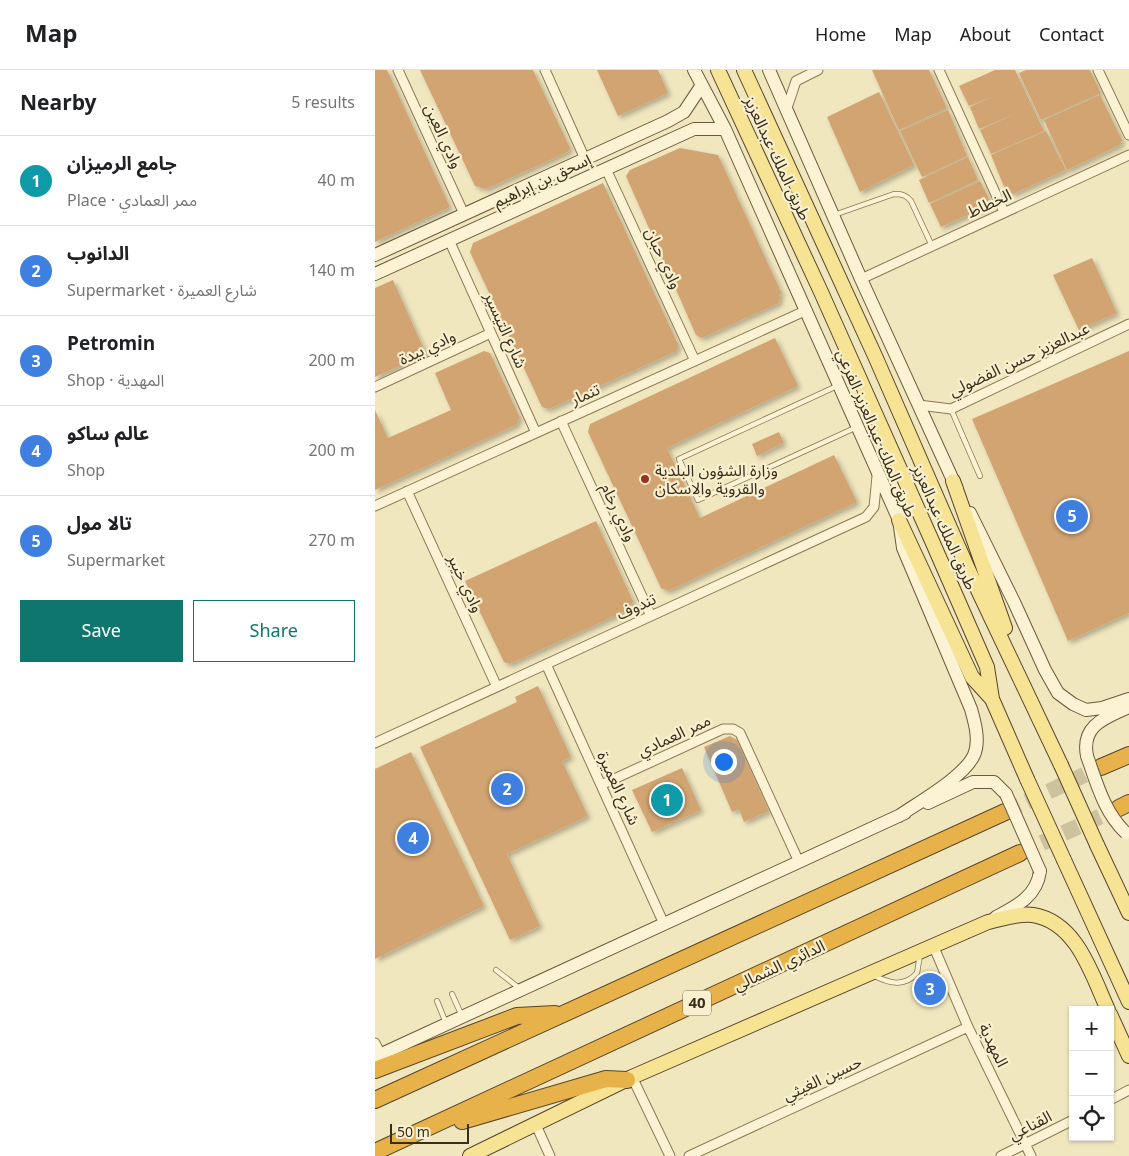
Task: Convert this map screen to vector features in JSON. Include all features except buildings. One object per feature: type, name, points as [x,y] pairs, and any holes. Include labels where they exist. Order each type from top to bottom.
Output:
[{"type":"highway","points":[[1101,767],[1129,755]]},
{"type":"highway","points":[[375,1100],[1005,812]]},
{"type":"highway","name":"الدائري الشمالي","points":[[375,1152],[1020,853]]},
{"type":"highway","points":[[376,1057],[517,1016],[565,1013]]},
{"type":"highway","points":[[428,1128],[453,1124],[606,1078],[629,1079]]},
{"type":"main road","name":"طريق الملك عبدالعزيز","points":[[718,70],[821,292],[932,541],[987,667],[992,699],[1129,1002]]},
{"type":"main road","name":"طريق الملك عبدالعزيز","points":[[743,70],[878,364],[953,534],[1129,913]]},
{"type":"main road","points":[[953,481],[1027,690]]},
{"type":"main road","points":[[899,520],[973,677],[992,699]]},
{"type":"main road","points":[[470,1156],[629,1079],[988,922],[1032,915],[1058,925],[1074,940],[1106,1006]]},
{"type":"main road","points":[[1114,1023],[1129,1056]]},
{"type":"street","name":"وادي العين","points":[[398,70],[464,214]]},
{"type":"street","points":[[545,70],[585,158]]},
{"type":"street","name":"طريق الملك عبدالعزيز الفرعي","points":[[694,70],[725,129],[899,520],[903,548],[971,709],[977,728],[974,754],[964,768],[899,816]]},
{"type":"street","points":[[769,70],[953,481],[1058,693],[1073,704],[1086,710],[1102,708],[1129,700]]},
{"type":"street","points":[[786,111],[796,81],[806,72],[818,70]]},
{"type":"street","points":[[939,70],[1004,212]]},
{"type":"street","points":[[1098,70],[1129,135]]},
{"type":"street","name":"إسحق بن إبراهيم","points":[[375,255],[667,121],[684,112],[701,85]]},
{"type":"street","points":[[667,121],[680,119],[684,121],[683,128],[676,136]]},
{"type":"street","name":"إسحق بن إبراهيم","points":[[375,274],[676,136],[694,129],[725,129]]},
{"type":"street","name":"الخطاط","points":[[861,279],[1129,155]]},
{"type":"street","name":"وادي حبان","points":[[606,168],[695,361]]},
{"type":"street","name":"شارع التيسير","points":[[449,240],[536,433]]},
{"type":"street","name":"تنمار","points":[[375,506],[807,310]]},
{"type":"street","name":"عبدالعزيز حسن الفضولي","points":[[919,405],[951,409],[1129,324]]},
{"type":"street","name":"وادي بيدة","points":[[375,387],[491,334]]},
{"type":"street","name":"وادي رخام","points":[[561,422],[651,616]]},
{"type":"street","name":"تندوف","points":[[375,743],[866,517],[874,506],[877,472]]},
{"type":"street","name":"وادي خيبر","points":[[407,492],[497,686]]},
{"type":"street","name":"شارع العميرة","points":[[546,664],[664,924]]},
{"type":"street","points":[[1127,834],[1115,822],[1104,803],[1087,756],[1085,745],[1087,734],[1108,717],[1129,707]]},
{"type":"street","name":"ممر العمادي","points":[[601,785],[723,729],[737,730],[799,862]]},
{"type":"street","points":[[376,1057],[973,782],[994,782],[1006,794],[1040,871],[1034,890],[1019,905],[988,922]]},
{"type":"street","name":"المهدية","points":[[927,948],[1031,1156]]},
{"type":"street","name":"حسين الغيثي","points":[[689,1156],[968,1027]]},
{"type":"street","points":[[629,1079],[670,1156]]},
{"type":"street","points":[[1114,1098],[1129,1090]]},
{"type":"street","name":"القناعي","points":[[1001,1156],[1069,1122]]},
{"type":"street","points":[[536,1125],[550,1156]]},
{"type":"lane","points":[[834,215],[894,194],[901,194],[907,196],[911,201],[932,246]]},
{"type":"lane","points":[[840,385],[679,459],[698,500],[858,426]]},
{"type":"lane","points":[[951,409],[980,476]]},
{"type":"lane","points":[[870,973],[888,983],[901,983],[917,973],[927,948]]},
{"type":"lane","points":[[496,970],[521,990]]},
{"type":"lane","points":[[452,994],[462,1018]]},
{"type":"lane","points":[[437,1001],[447,1024]]},
{"type":"tunnel","points":[[1005,812],[1101,767]]},
{"type":"tunnel","points":[[1020,853],[1119,808]]},
{"type":"place","name":"وزارة الشؤون البلدية والقروية والاسكان","points":[[645,479]]},
{"type":"place","name":"تالا مول","points":[[1072,516]]},
{"type":"place","name":"الدانوب","points":[[507,789]]},
{"type":"place","name":"جامع الرميزان","points":[[667,800]]},
{"type":"place","name":"عالم ساكو","points":[[413,838]]},
{"type":"place","name":"Petromin","points":[[930,989]]}]
